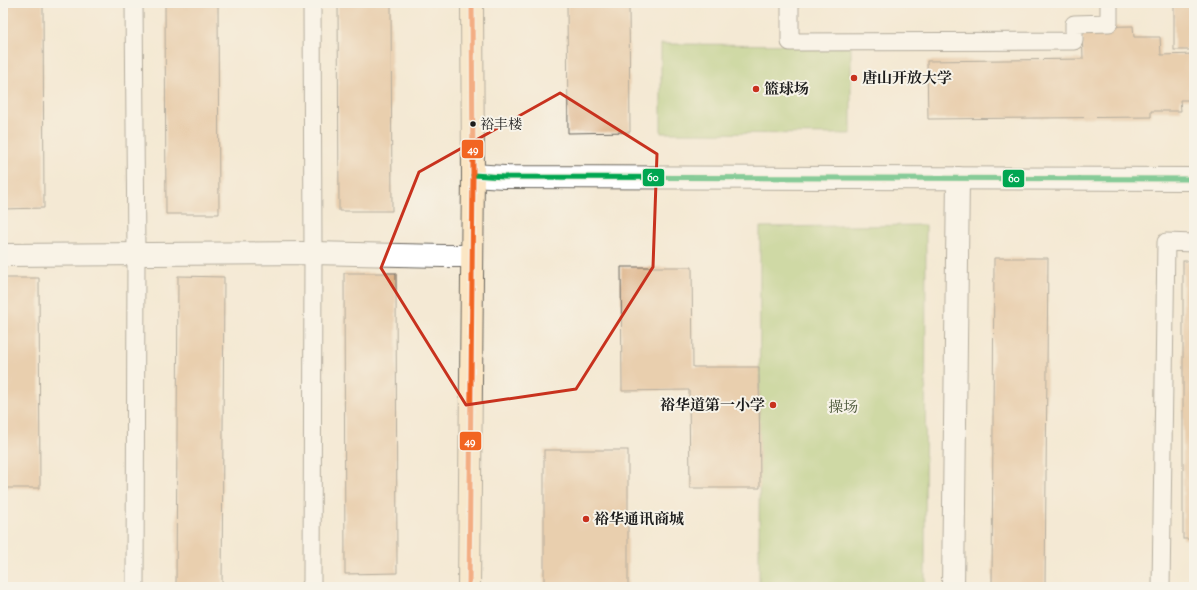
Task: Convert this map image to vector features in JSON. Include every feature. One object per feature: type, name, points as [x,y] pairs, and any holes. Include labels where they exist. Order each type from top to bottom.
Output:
[{"type":"street","points":[[469,587],[473,174],[472,3]]},
{"type":"street","points":[[473,174],[512,177],[1194,179]]},
{"type":"street","points":[[953,587],[958,178]]},
{"type":"street","points":[[3,254],[313,253],[472,256]]},
{"type":"lane","points":[[134,3],[136,254],[135,587]]},
{"type":"lane","points":[[310,587],[312,583],[312,3]]},
{"type":"lane","points":[[790,3],[790,42],[814,42],[1074,41],[1074,24],[1109,23],[1109,3]]},
{"type":"lane","points":[[1161,587],[1166,242],[1194,243]]},
{"type":"highlighted area","points":[[560,93],[657,154],[653,267],[576,389],[466,405],[381,268],[419,172]]},
{"type":"green space","name":"篮球场","points":[[661,44],[851,45],[851,134],[661,133]]},
{"type":"green space","name":"操场","points":[[926,225],[925,587],[759,587],[760,227]]},
{"type":"building","points":[[3,3],[43,3],[44,208],[3,209]]},
{"type":"building","points":[[165,3],[218,3],[219,214],[166,214]]},
{"type":"building","points":[[338,3],[391,3],[392,211],[339,211]]},
{"type":"building","points":[[567,3],[629,3],[630,132],[568,133]]},
{"type":"building","points":[[1174,3],[1194,3],[1194,50],[1174,50]]},
{"type":"building","points":[[1133,26],[1134,37],[1160,37],[1161,55],[1194,54],[1194,100],[1180,100],[1181,111],[1151,111],[1151,117],[928,119],[927,61],[1083,59],[1082,27]]},
{"type":"building","points":[[994,258],[1048,258],[1045,587],[992,587]]},
{"type":"building","points":[[1183,261],[1194,261],[1194,539],[1183,539]]},
{"type":"building","points":[[621,267],[692,267],[693,367],[759,367],[760,488],[690,488],[689,390],[622,391]]},
{"type":"building","points":[[344,273],[396,273],[397,573],[345,574]]},
{"type":"building","points":[[178,276],[224,277],[222,587],[176,587]]},
{"type":"building","points":[[3,278],[39,278],[40,488],[3,488]]},
{"type":"building","name":"裕华通讯商城","points":[[544,450],[628,450],[628,587],[544,587]]},
{"type":"transit line","name":"49","points":[[469,587],[473,175],[472,3]]},
{"type":"transit line","name":"60","points":[[473,175],[504,177],[1194,179]]},
{"type":"place","name":"唐山开放大学","points":[[854,78]]},
{"type":"place","name":"篮球场","points":[[756,89]]},
{"type":"place","name":"裕丰楼","points":[[473,124]]},
{"type":"place","name":"裕华道第一小学","points":[[773,405]]},
{"type":"place","name":"裕华通讯商城","points":[[586,519]]}]
